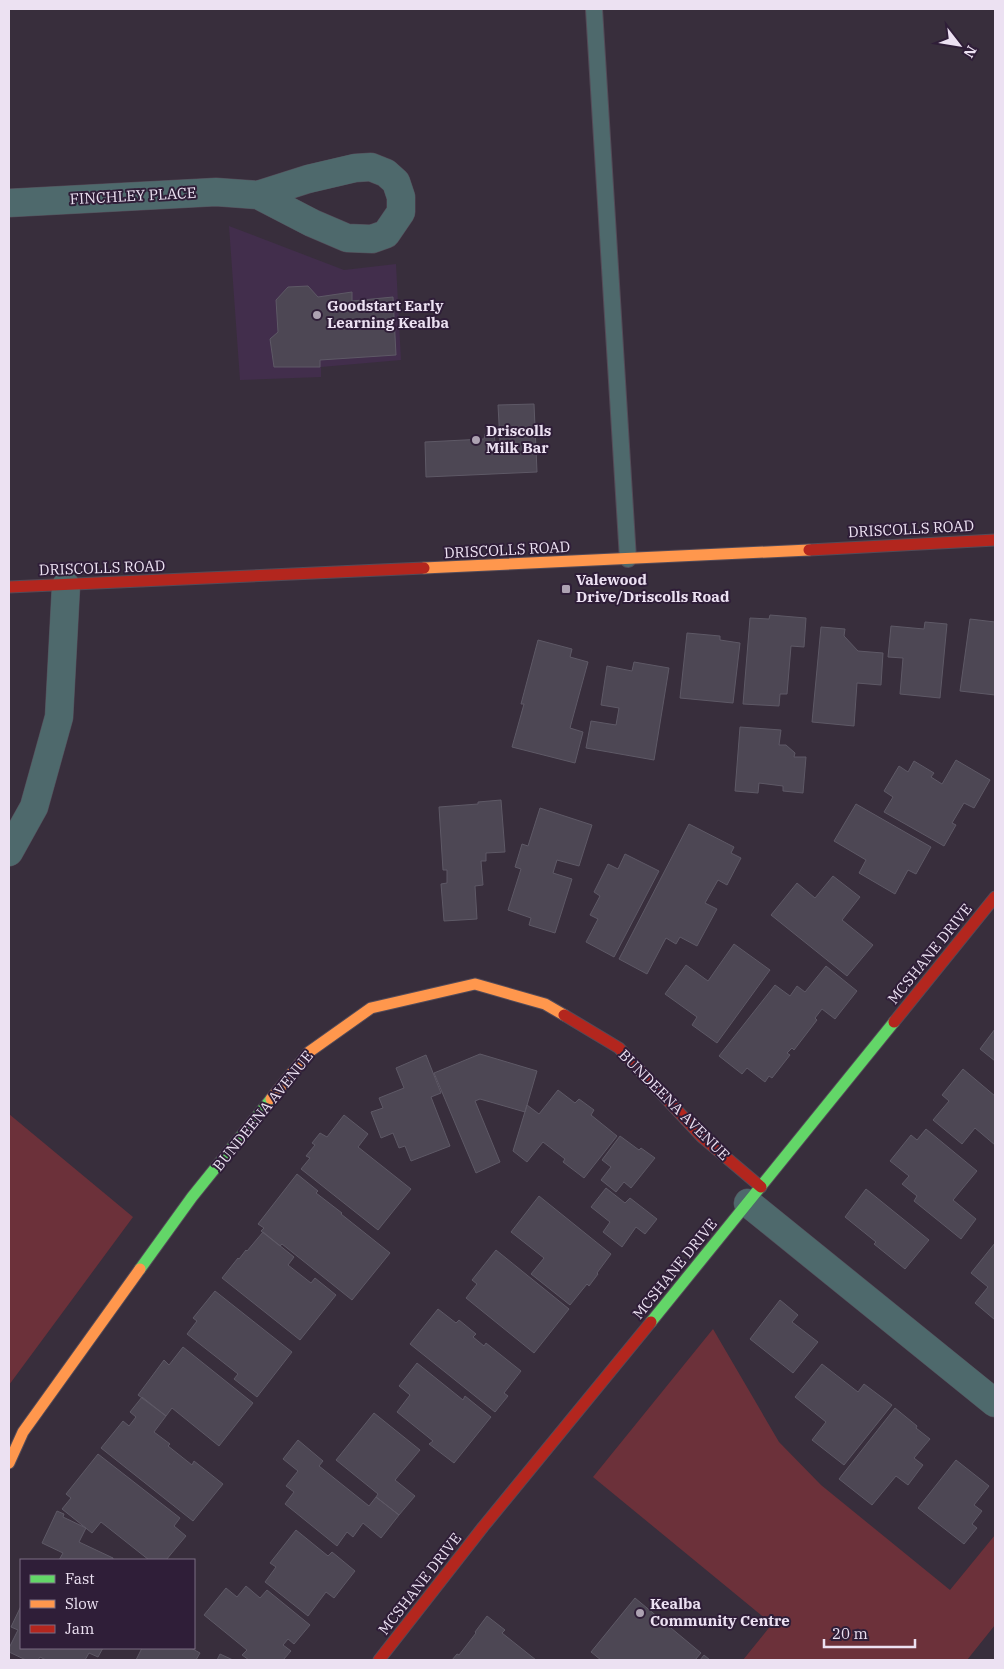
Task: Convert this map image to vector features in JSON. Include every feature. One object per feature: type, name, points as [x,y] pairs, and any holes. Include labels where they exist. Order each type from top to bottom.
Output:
[{"type":"street","name":"FINCHLEY PLACE","points":[[9,203],[216,192],[258,195]]},
{"type":"street","name":"DRISCOLLS ROAD","points":[[12,586],[66,586],[995,540]]},
{"type":"street","points":[[9,852],[34,807],[59,717],[66,586]]},
{"type":"street","name":"MCSHANE DRIVE","points":[[379,1660],[483,1527],[995,897]]},
{"type":"street","name":"BUNDEENA AVENUE","points":[[9,1462],[23,1432],[192,1197],[309,1052],[371,1008],[475,984],[545,1004],[619,1048],[754,1195],[995,1403]]},
{"type":"lane","points":[[594,9],[628,559]]},
{"type":"shaded area","name":"Goodstart Early Learning Kealba","points":[[229,226],[344,270],[396,264],[401,360],[321,367],[321,377],[240,380]]},
{"type":"shaded area","points":[[9,1114],[133,1217],[9,1385]]},
{"type":"shaded area","points":[[713,1329],[779,1442],[821,1485],[950,1590],[995,1535],[995,1625],[967,1660],[743,1660],[772,1624],[593,1477]]},
{"type":"building","name":"Goodstart Early Learning Kealba","points":[[308,286],[318,297],[352,292],[352,301],[393,297],[396,355],[320,360],[320,367],[274,367],[270,339],[278,332],[276,300],[288,287]]},
{"type":"building","name":"Driscolls Milk Bar","points":[[534,404],[537,472],[426,477],[425,442],[484,439],[485,434],[494,434],[495,442],[500,442],[498,405]]},
{"type":"building","points":[[770,615],[806,618],[804,647],[791,646],[787,694],[780,694],[779,706],[743,704],[750,618],[769,619]]},
{"type":"building","points":[[970,619],[995,622],[995,695],[960,691]]},
{"type":"building","points":[[925,622],[947,624],[940,698],[900,694],[903,658],[888,657],[891,626],[924,629]]},
{"type":"building","points":[[821,627],[845,629],[844,636],[858,651],[883,653],[881,685],[857,683],[854,726],[812,722]]},
{"type":"building","points":[[687,633],[720,636],[720,640],[740,643],[733,703],[680,698]]},
{"type":"building","points":[[538,640],[572,649],[570,657],[588,662],[570,728],[583,732],[575,763],[512,747],[524,704],[521,704]]},
{"type":"building","points":[[634,662],[669,668],[654,760],[586,748],[591,721],[616,725],[619,708],[601,705],[607,666],[632,671]]},
{"type":"building","points":[[740,727],[781,730],[779,745],[786,745],[795,753],[794,757],[806,757],[803,793],[783,791],[783,786],[759,783],[758,793],[735,791]]},
{"type":"building","points":[[956,760],[990,780],[974,808],[964,803],[952,823],[956,825],[944,846],[884,812],[893,797],[884,791],[899,766],[908,772],[914,761],[934,773],[931,777],[942,784]]},
{"type":"building","points":[[501,800],[505,852],[486,853],[486,861],[481,861],[483,885],[475,886],[477,919],[444,921],[441,884],[447,883],[447,870],[443,870],[439,807]]},
{"type":"building","points":[[856,804],[931,847],[916,874],[908,870],[895,894],[859,873],[866,860],[834,841]]},
{"type":"building","points":[[540,808],[592,825],[579,866],[557,860],[553,873],[572,879],[555,933],[529,925],[531,918],[508,910],[521,869],[515,867],[522,844],[528,846]]},
{"type":"building","points":[[689,824],[734,847],[731,853],[741,858],[727,885],[718,880],[705,903],[717,909],[697,946],[680,937],[676,944],[666,938],[647,974],[619,959]]},
{"type":"building","points":[[625,854],[659,871],[614,957],[586,942],[598,919],[590,915],[600,896],[594,892],[608,864],[618,869]]},
{"type":"building","points":[[833,876],[860,897],[842,920],[873,945],[847,976],[771,915],[797,883],[815,898]]},
{"type":"building","points":[[734,944],[770,970],[717,1043],[692,1025],[697,1017],[665,994],[686,965],[708,981]]},
{"type":"building","points":[[826,966],[857,991],[835,1019],[822,1009],[815,1018],[817,1020],[794,1050],[792,1048],[787,1053],[790,1055],[772,1078],[769,1076],[765,1082],[747,1068],[742,1074],[719,1056],[775,985],[790,996],[797,986],[805,992]]},
{"type":"building","points":[[995,1029],[995,1061],[980,1049]]},
{"type":"building","points":[[480,1054],[537,1071],[525,1112],[480,1099],[475,1101],[500,1162],[476,1173],[434,1073]]},
{"type":"building","points":[[426,1055],[441,1093],[431,1097],[450,1146],[411,1161],[405,1146],[399,1148],[393,1133],[381,1138],[371,1112],[383,1108],[379,1098],[404,1088],[396,1068]]},
{"type":"building","points":[[963,1069],[995,1096],[995,1145],[975,1128],[962,1144],[933,1120],[949,1101],[942,1095]]},
{"type":"building","points":[[558,1090],[575,1103],[579,1099],[594,1110],[591,1115],[617,1136],[584,1178],[563,1162],[565,1159],[543,1142],[527,1162],[513,1151],[527,1105],[539,1114]]},
{"type":"building","points":[[344,1115],[368,1134],[358,1147],[411,1189],[378,1230],[301,1169],[310,1158],[306,1156],[315,1145],[312,1143],[320,1133],[327,1137]]},
{"type":"building","points":[[926,1129],[977,1171],[953,1200],[976,1219],[961,1239],[914,1201],[917,1196],[902,1184],[909,1176],[890,1161],[911,1135],[917,1140]]},
{"type":"building","points":[[620,1136],[639,1150],[641,1148],[655,1158],[631,1188],[624,1182],[616,1192],[601,1180],[611,1167],[602,1160]]},
{"type":"building","points":[[297,1174],[318,1191],[316,1193],[390,1253],[352,1300],[282,1244],[280,1246],[261,1231],[264,1228],[258,1224]]},
{"type":"building","points":[[606,1188],[625,1203],[630,1198],[657,1219],[645,1234],[636,1227],[622,1247],[603,1232],[610,1222],[591,1207]]},
{"type":"building","points":[[866,1189],[929,1240],[905,1269],[845,1217]]},
{"type":"building","points":[[539,1196],[611,1254],[589,1286],[587,1284],[570,1305],[531,1274],[544,1258],[511,1232]]},
{"type":"building","points":[[263,1232],[294,1257],[288,1265],[311,1283],[315,1278],[336,1295],[300,1340],[222,1278]]},
{"type":"building","points":[[995,1243],[995,1320],[975,1303],[988,1287],[971,1273]]},
{"type":"building","points":[[496,1250],[569,1309],[534,1353],[466,1298],[477,1284],[472,1280]]},
{"type":"building","points":[[215,1291],[292,1352],[257,1397],[234,1379],[238,1374],[187,1334],[197,1321],[193,1318]]},
{"type":"building","points":[[780,1300],[798,1315],[792,1322],[818,1342],[793,1373],[750,1339]]},
{"type":"building","points":[[438,1309],[456,1323],[459,1320],[476,1334],[473,1337],[484,1346],[486,1343],[521,1371],[504,1393],[508,1396],[495,1412],[410,1344]]},
{"type":"building","points":[[183,1347],[253,1403],[219,1446],[172,1408],[166,1416],[138,1395],[164,1360],[169,1365]]},
{"type":"building","points":[[417,1363],[463,1400],[465,1396],[491,1417],[454,1463],[429,1444],[433,1441],[397,1412],[410,1395],[399,1386]]},
{"type":"building","points":[[822,1364],[858,1392],[864,1384],[892,1405],[844,1465],[812,1440],[826,1422],[795,1397]]},
{"type":"building","points":[[142,1397],[166,1416],[154,1432],[192,1465],[194,1461],[223,1484],[193,1521],[101,1448],[123,1421],[129,1426],[136,1417],[130,1412]]},
{"type":"building","points":[[895,1408],[930,1439],[914,1458],[923,1465],[908,1485],[896,1476],[872,1505],[839,1479]]},
{"type":"building","points":[[374,1413],[420,1450],[395,1480],[415,1496],[399,1515],[376,1497],[378,1494],[336,1460]]},
{"type":"building","points":[[298,1440],[323,1461],[319,1466],[369,1506],[376,1497],[399,1515],[381,1538],[363,1523],[353,1537],[347,1532],[337,1546],[285,1504],[294,1492],[286,1486],[298,1471],[283,1459]]},
{"type":"building","points":[[98,1454],[180,1518],[174,1526],[186,1536],[167,1559],[148,1559],[101,1522],[92,1533],[62,1509],[71,1498],[66,1494]]},
{"type":"building","points":[[956,1460],[989,1486],[974,1505],[982,1511],[972,1524],[977,1528],[964,1544],[918,1508]]},
{"type":"building","points":[[57,1511],[64,1514],[63,1517],[86,1528],[79,1542],[113,1559],[60,1559],[63,1553],[42,1543]]},
{"type":"building","points":[[296,1530],[328,1556],[332,1552],[355,1571],[334,1598],[326,1592],[308,1616],[265,1582],[276,1567],[270,1563]]},
{"type":"building","points":[[246,1586],[260,1598],[267,1590],[310,1625],[294,1644],[288,1639],[283,1645],[291,1651],[283,1660],[249,1660],[242,1655],[247,1650],[204,1615],[226,1588],[237,1597]]},
{"type":"building","points":[[635,1598],[701,1653],[695,1660],[601,1660],[591,1652]]},
{"type":"building","points":[[20,1608],[20,1649],[102,1649],[98,1657],[89,1653],[85,1660],[46,1660],[40,1657],[38,1660],[26,1660],[9,1652],[9,1648],[18,1630],[11,1627]]},
{"type":"building","points":[[487,1616],[505,1630],[502,1633],[536,1660],[452,1660],[457,1654],[459,1655]]},
{"type":"building","points":[[142,1649],[193,1649],[200,1653],[196,1660],[136,1660]]},
{"type":"building","points":[[220,1654],[233,1660],[217,1660]]},
{"type":"building","points":[[704,1655],[710,1660],[700,1660]]},
{"type":"traffic: fast","points":[[651,1322],[894,1022]]},
{"type":"traffic: fast","points":[[140,1269],[192,1197],[271,1099]]},
{"type":"traffic: slow","points":[[424,568],[809,550]]},
{"type":"traffic: slow","points":[[271,1099],[309,1052],[371,1008],[475,984],[545,1004],[564,1015]]},
{"type":"traffic: slow","points":[[9,1463],[23,1432],[140,1269]]},
{"type":"traffic: jam","points":[[809,550],[995,540]]},
{"type":"traffic: jam","points":[[9,587],[424,568]]},
{"type":"traffic: jam","points":[[894,1022],[995,897]]},
{"type":"traffic: jam","points":[[564,1015],[619,1048],[702,1137],[761,1187]]},
{"type":"traffic: jam","points":[[379,1660],[483,1527],[651,1322]]},
{"type":"place","name":"Goodstart Early Learning Kealba","points":[[317,315]]},
{"type":"place","name":"Driscolls Milk Bar","points":[[476,440]]},
{"type":"place","name":"Valewood Drive/Driscolls Road","points":[[566,589]]},
{"type":"place","name":"Kealba Community Centre","points":[[640,1613]]}]
